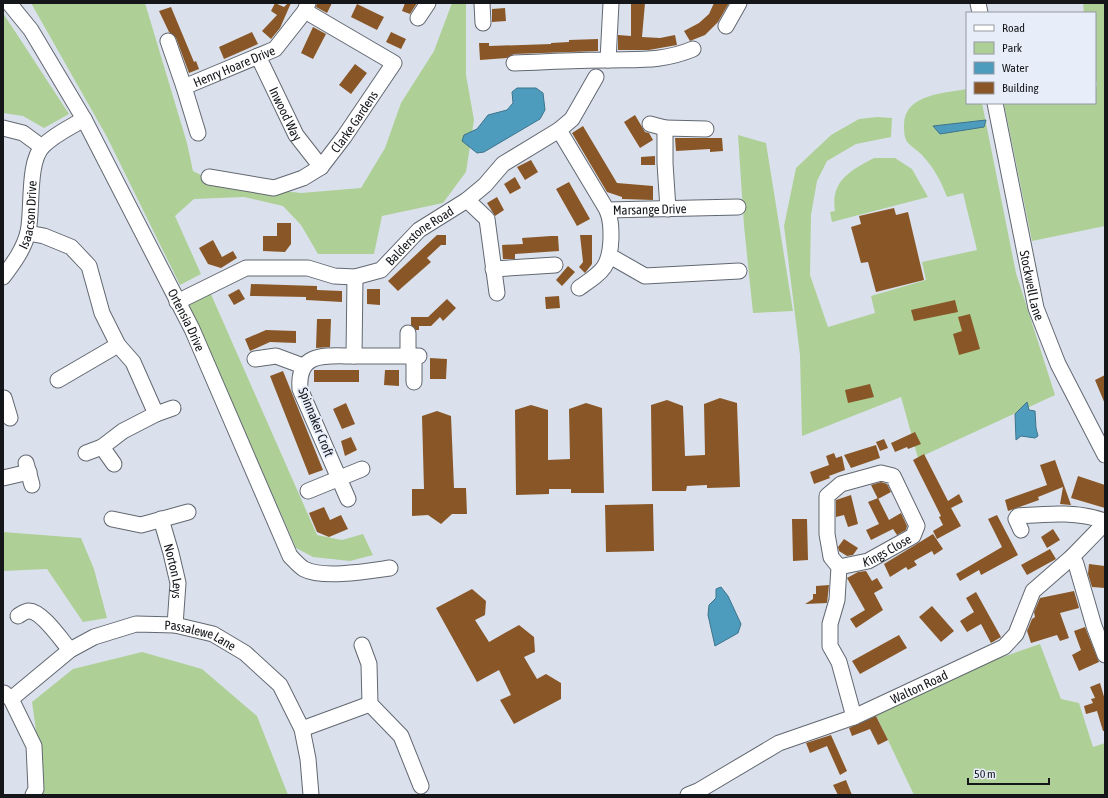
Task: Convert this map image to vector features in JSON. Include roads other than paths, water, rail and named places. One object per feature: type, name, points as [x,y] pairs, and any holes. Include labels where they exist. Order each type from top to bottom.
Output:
[{"type":"street","name":"Ortensia Drive","points":[[9,3],[30,30],[84,119],[192,329],[290,556],[304,569],[323,573],[357,573],[390,568]]},
{"type":"street","points":[[418,18],[428,3]]},
{"type":"street","points":[[482,3],[483,23]]},
{"type":"street","points":[[608,60],[611,3]]},
{"type":"street","points":[[726,26],[739,3]]},
{"type":"street","name":"Henry Hoare Drive","points":[[184,87],[275,49],[307,7]]},
{"type":"street","name":"Clarke Gardens","points":[[209,177],[274,188],[303,178],[321,167],[344,137],[394,63],[307,7]]},
{"type":"street","name":"Henry Hoare Drive","points":[[168,41],[198,133]]},
{"type":"street","points":[[514,63],[608,60],[642,61],[680,54],[693,49]]},
{"type":"street","name":"Inwood Way","points":[[258,56],[296,135],[321,167]]},
{"type":"street","name":"Balderstone Road","points":[[177,302],[246,268],[308,268],[334,276],[355,277],[381,270],[419,230],[467,200],[485,185],[503,164],[559,130],[572,119],[596,77]]},
{"type":"street","name":"Stockwell Lane","points":[[995,104],[1036,308],[1058,364],[1105,455]]},
{"type":"street","name":"Isaacson Drive","points":[[3,277],[15,262],[28,233],[32,171],[42,147],[59,134],[84,119]]},
{"type":"street","points":[[650,124],[665,128],[706,129]]},
{"type":"street","points":[[3,128],[23,133],[42,147]]},
{"type":"street","points":[[665,128],[665,163],[668,209]]},
{"type":"street","name":"Marsange Drive","points":[[559,130],[607,210],[738,207]]},
{"type":"street","points":[[467,200],[487,219],[497,293]]},
{"type":"street","points":[[579,288],[599,274],[610,256],[611,221],[607,210]]},
{"type":"street","points":[[28,233],[44,236],[71,247],[89,266],[102,313],[118,345],[133,362],[156,414]]},
{"type":"street","points":[[610,256],[645,276],[739,271]]},
{"type":"street","points":[[493,269],[555,265]]},
{"type":"street","points":[[354,356],[355,277]]},
{"type":"street","points":[[408,333],[414,356],[414,382]]},
{"type":"street","points":[[58,380],[118,345]]},
{"type":"street","points":[[255,359],[276,356],[303,366],[320,356],[414,356]]},
{"type":"street","name":"Spinnaker Croft","points":[[303,366],[299,376],[300,389],[348,499]]},
{"type":"street","points":[[86,453],[102,447],[123,431],[156,414],[173,408]]},
{"type":"street","points":[[102,447],[114,464]]},
{"type":"street","points":[[308,491],[362,468]]},
{"type":"street","points":[[3,478],[29,473]]},
{"type":"street","name":"Kings Close","points":[[881,473],[893,476],[918,526],[913,536],[868,561],[839,567],[831,557],[827,534],[827,496],[841,484],[881,473]]},
{"type":"street","points":[[112,519],[141,524],[188,512]]},
{"type":"street","points":[[1021,530],[1016,519],[1018,516],[1069,514],[1094,517],[1105,522]]},
{"type":"street","name":"Norton Leys","points":[[161,520],[178,584],[175,625]]},
{"type":"street","name":"Walton Road","points":[[688,795],[698,791],[779,743],[854,717],[1004,646],[1016,634],[1033,591],[1072,557],[1105,522]]},
{"type":"street","points":[[1072,557],[1076,564],[1094,626],[1105,655]]},
{"type":"street","points":[[839,567],[837,600],[830,624],[830,646],[839,662],[854,717]]},
{"type":"street","points":[[18,616],[24,612],[31,611],[41,616],[70,650]]},
{"type":"street","name":"Passalewe Lane","points":[[7,696],[70,650],[94,637],[136,624],[175,625],[213,634],[245,653],[280,685],[302,729],[308,759],[311,795]]},
{"type":"street","points":[[362,645],[369,664],[370,704],[401,736],[421,786]]},
{"type":"street","points":[[7,696],[34,746],[36,789],[33,795]]},
{"type":"street","points":[[302,729],[370,704]]},
{"type":"water","points":[[517,88],[536,88],[543,93],[545,110],[540,119],[484,152],[477,153],[462,141],[464,135],[477,129],[488,115],[507,110],[513,103],[512,92]]},
{"type":"water","points":[[986,120],[984,127],[940,134],[933,126]]},
{"type":"water","points":[[1027,402],[1029,410],[1035,411],[1038,436],[1035,438],[1021,436],[1016,440],[1015,414]]},
{"type":"water","points":[[721,587],[728,596],[741,624],[738,633],[715,646],[708,615],[709,605],[716,598],[716,589]]}]
